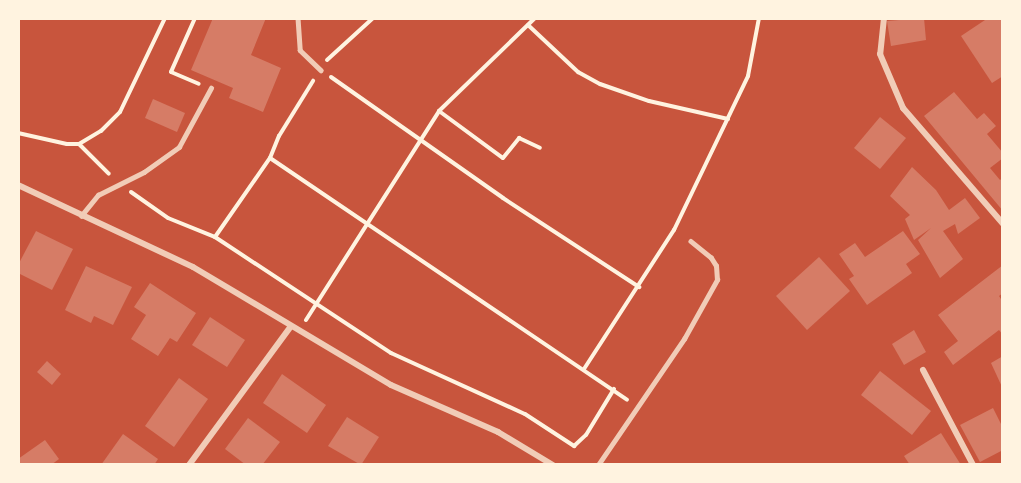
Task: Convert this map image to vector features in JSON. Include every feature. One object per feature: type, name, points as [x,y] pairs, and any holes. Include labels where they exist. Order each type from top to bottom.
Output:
[{"type":"street","points":[[884,18],[880,54],[903,108],[1003,224]]},
{"type":"street","points":[[18,185],[193,267],[391,385],[498,432],[553,465]]},
{"type":"street","points":[[189,465],[291,326]]},
{"type":"street","points":[[923,370],[973,465]]},
{"type":"lane","points":[[298,18],[300,50],[321,70]]},
{"type":"lane","points":[[81,216],[90,201],[157,165],[179,147],[211,88]]},
{"type":"lane","points":[[598,465],[684,339],[717,280],[716,266],[711,258],[691,242]]},
{"type":"path","points":[[18,133],[55,144],[79,144],[101,131],[120,112],[165,18]]},
{"type":"path","points":[[195,18],[171,72],[197,83]]},
{"type":"path","points":[[214,237],[270,158],[279,136],[321,70],[373,18]]},
{"type":"path","points":[[301,331],[315,305],[439,111],[535,18]]},
{"type":"path","points":[[584,369],[666,246],[753,62],[758,18]]},
{"type":"path","points":[[528,26],[587,78],[649,101],[728,119]]},
{"type":"path","points":[[321,70],[639,287]]},
{"type":"path","points":[[439,111],[503,159],[519,138],[540,148]]},
{"type":"path","points":[[79,144],[118,185],[168,218],[214,237],[391,353],[525,414],[574,446],[586,435],[614,389]]},
{"type":"path","points":[[270,158],[614,389],[638,408]]},
{"type":"building","points":[[213,18],[266,18],[251,55],[281,68],[263,112],[229,98],[233,88],[191,70]]},
{"type":"building","points":[[924,18],[926,40],[891,46],[887,21]]},
{"type":"building","points":[[988,18],[1003,18],[1003,76],[992,83],[961,36]]},
{"type":"building","points":[[954,92],[977,119],[984,113],[996,126],[987,134],[1003,153],[1003,158],[990,168],[1000,180],[1003,178],[1003,211],[924,116]]},
{"type":"building","points":[[153,99],[185,113],[177,132],[145,118]]},
{"type":"building","points":[[880,117],[906,138],[880,169],[854,148]]},
{"type":"building","points":[[912,167],[936,190],[949,210],[965,198],[980,218],[958,234],[955,224],[943,231],[963,259],[940,278],[918,240],[931,228],[914,240],[905,219],[910,215],[890,196]]},
{"type":"building","points":[[36,231],[73,249],[52,290],[18,273],[18,265]]},
{"type":"building","points":[[903,231],[920,254],[906,264],[912,273],[867,305],[849,279],[854,276],[839,254],[855,243],[865,257]]},
{"type":"building","points":[[819,257],[850,291],[807,330],[776,296]]},
{"type":"building","points":[[1003,265],[1003,293],[999,296],[1003,302],[1003,335],[999,330],[953,365],[944,352],[958,341],[938,315]]},
{"type":"building","points":[[86,266],[132,287],[113,325],[94,316],[91,323],[65,310]]},
{"type":"building","points":[[150,283],[196,313],[177,342],[170,338],[158,356],[131,339],[146,315],[134,307]]},
{"type":"building","points":[[210,317],[245,340],[227,367],[192,345]]},
{"type":"building","points":[[914,330],[926,352],[904,365],[892,344]]},
{"type":"building","points":[[1003,356],[1003,389],[991,363]]},
{"type":"building","points":[[47,361],[61,374],[52,385],[37,372]]},
{"type":"building","points":[[880,371],[931,411],[912,435],[861,395]]},
{"type":"building","points":[[282,374],[326,405],[307,433],[263,403]]},
{"type":"building","points":[[179,378],[208,399],[174,447],[145,426]]},
{"type":"building","points":[[993,408],[1003,428],[1003,450],[980,462],[960,425]]},
{"type":"building","points":[[347,417],[379,437],[361,465],[328,446]]},
{"type":"building","points":[[248,418],[280,442],[262,465],[246,465],[225,449]]},
{"type":"building","points":[[941,433],[961,465],[910,465],[904,456]]},
{"type":"building","points":[[123,434],[158,459],[154,465],[101,465]]},
{"type":"building","points":[[45,440],[59,459],[51,465],[18,465],[18,459]]}]
